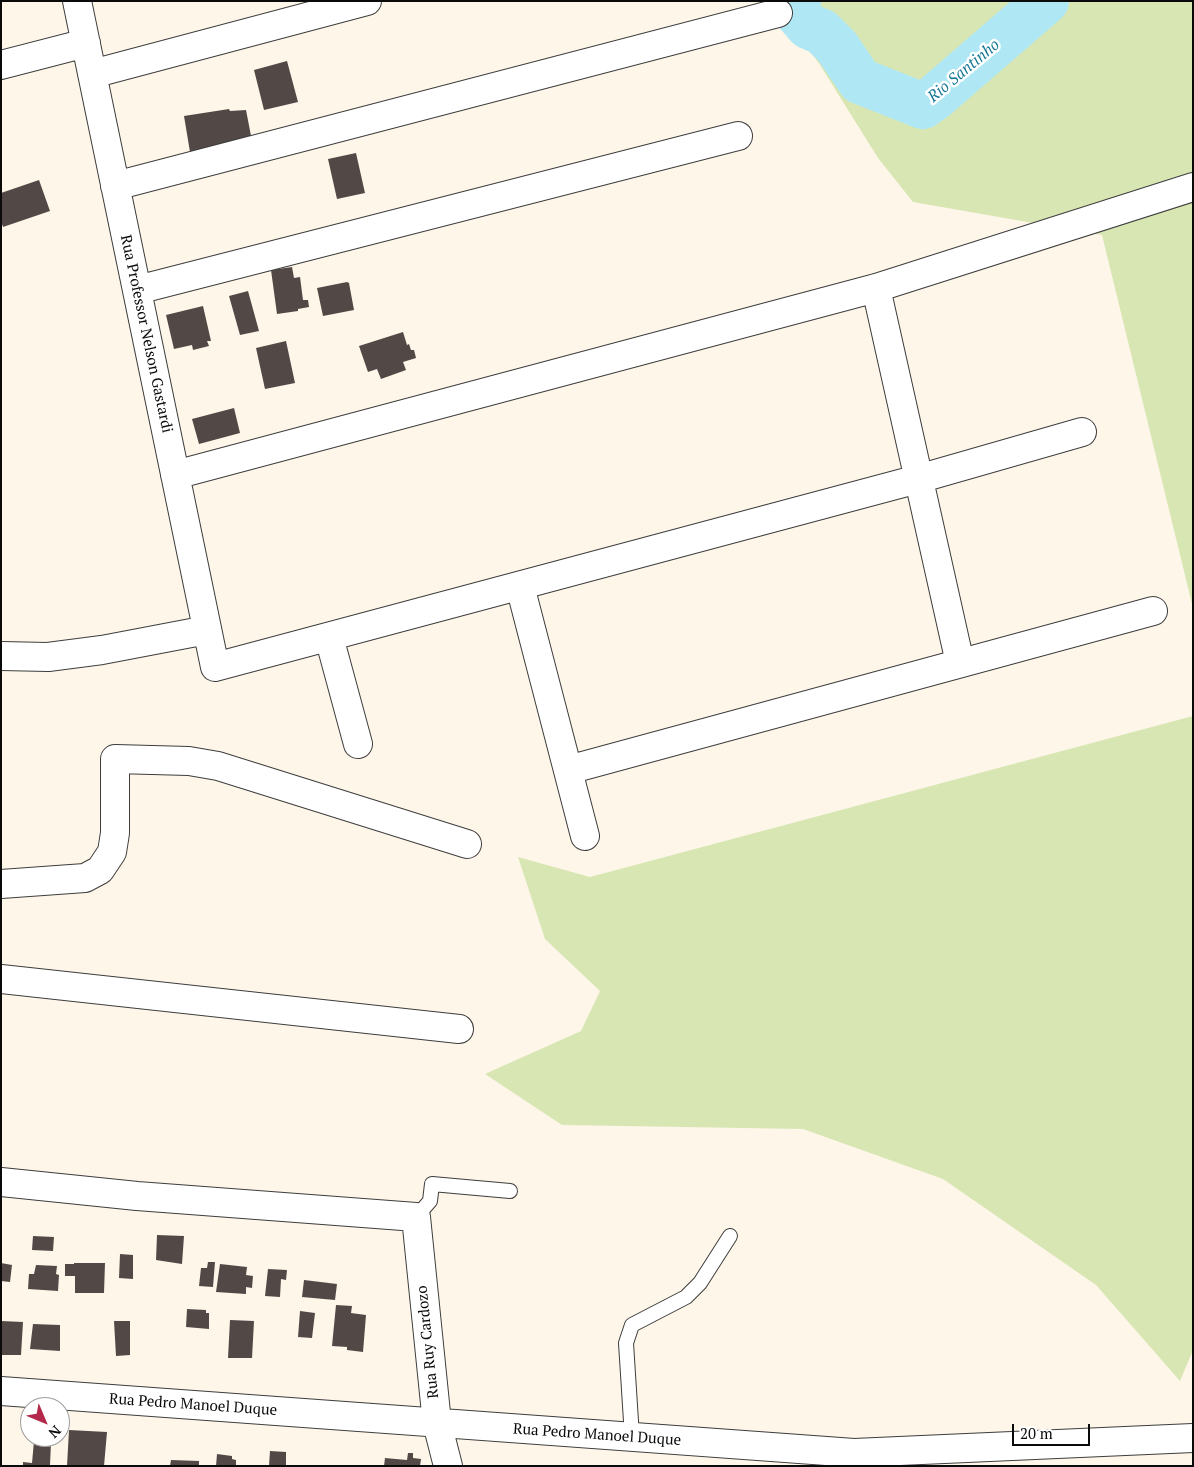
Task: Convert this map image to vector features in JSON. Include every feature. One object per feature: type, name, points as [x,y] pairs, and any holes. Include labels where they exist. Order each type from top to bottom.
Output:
[{"type":"street","name":"Rua Professor Nelson Gastardi","points":[[77,1],[215,668],[329,637]]},
{"type":"street","points":[[92,74],[367,1]]},
{"type":"street","points":[[115,186],[778,13]]},
{"type":"street","points":[[1,65],[86,44]]},
{"type":"street","points":[[136,290],[738,136]]},
{"type":"street","points":[[175,475],[876,288],[1193,187]]},
{"type":"street","points":[[876,288],[960,663]]},
{"type":"street","points":[[358,744],[329,637],[918,479],[1082,432]]},
{"type":"street","points":[[520,586],[585,836]]},
{"type":"street","points":[[568,770],[1153,611]]},
{"type":"street","points":[[1,656],[48,657],[93,651],[207,630]]},
{"type":"street","points":[[1,884],[84,878],[100,870],[112,852],[115,833],[115,760],[189,761],[218,766],[467,844]]},
{"type":"street","points":[[1,979],[459,1029]]},
{"type":"street","points":[[1,1182],[137,1196],[416,1217]]},
{"type":"street","name":"Rua Ruy Cardozo","points":[[416,1217],[436,1423],[448,1466]]},
{"type":"street","name":"Rua Pedro Manoel Duque","points":[[1,1392],[854,1453],[1193,1438]]},
{"type":"lane","points":[[416,1217],[430,1201],[432,1184],[510,1191]]},
{"type":"lane","points":[[632,1437],[626,1342],[632,1325],[686,1298],[700,1283],[730,1236]]},
{"type":"green space","points":[[783,1],[1193,1],[1193,608],[1102,235],[913,202],[878,158],[820,65],[786,16]]},
{"type":"green space","points":[[1193,716],[1193,1350],[1180,1381],[1096,1285],[943,1179],[803,1129],[562,1125],[485,1074],[581,1031],[600,991],[545,939],[518,857],[590,877]]},
{"type":"building","points":[[287,61],[298,102],[264,110],[254,70]]},
{"type":"building","points":[[229,109],[230,111],[246,110],[252,141],[190,152],[184,116]]},
{"type":"building","points":[[356,153],[365,193],[337,199],[328,159]]},
{"type":"building","points":[[39,180],[50,211],[3,227],[1,221],[1,193]]},
{"type":"building","points":[[292,267],[294,278],[300,277],[303,300],[308,300],[309,307],[298,309],[298,311],[277,314],[271,270]]},
{"type":"building","points":[[349,283],[354,310],[323,316],[317,288]]},
{"type":"building","points":[[248,291],[259,331],[240,335],[229,296]]},
{"type":"building","points":[[203,306],[211,341],[207,341],[209,346],[193,350],[192,345],[174,349],[166,315]]},
{"type":"building","points":[[403,332],[407,345],[409,344],[411,350],[414,350],[416,358],[403,362],[406,370],[381,379],[377,369],[368,372],[359,346]]},
{"type":"building","points":[[286,341],[295,383],[265,389],[256,348]]},
{"type":"building","points":[[234,408],[240,433],[199,444],[192,419]]},
{"type":"building","points":[[157,1235],[184,1236],[182,1264],[156,1260]]},
{"type":"building","points":[[33,1236],[54,1237],[53,1251],[32,1250]]},
{"type":"building","points":[[120,1254],[133,1255],[133,1279],[119,1278]]},
{"type":"building","points":[[208,1262],[215,1262],[213,1287],[199,1286],[201,1268],[207,1268]]},
{"type":"building","points":[[1,1263],[12,1265],[10,1282],[1,1281]]},
{"type":"building","points":[[105,1263],[104,1293],[75,1293],[75,1276],[65,1276],[65,1264]]},
{"type":"building","points":[[220,1264],[247,1267],[246,1275],[253,1276],[252,1288],[246,1287],[246,1294],[216,1292]]},
{"type":"building","points":[[36,1265],[57,1266],[56,1274],[59,1275],[58,1291],[28,1289],[29,1274],[34,1274]]},
{"type":"building","points":[[268,1269],[287,1270],[286,1280],[281,1279],[280,1297],[265,1296]]},
{"type":"building","points":[[304,1280],[337,1284],[335,1300],[302,1297]]},
{"type":"building","points":[[336,1305],[352,1306],[351,1313],[366,1315],[363,1352],[347,1350],[347,1347],[332,1346]]},
{"type":"building","points":[[187,1309],[206,1310],[206,1313],[209,1313],[209,1329],[186,1327]]},
{"type":"building","points":[[300,1311],[315,1313],[312,1338],[298,1337]]},
{"type":"building","points":[[230,1320],[254,1321],[252,1358],[228,1358]]},
{"type":"building","points":[[1,1321],[23,1322],[21,1355],[1,1355]]},
{"type":"building","points":[[114,1321],[130,1321],[130,1355],[116,1356]]},
{"type":"building","points":[[33,1324],[60,1325],[60,1351],[30,1349]]},
{"type":"building","points":[[70,1430],[107,1432],[104,1466],[67,1466]]},
{"type":"building","points":[[33,1447],[51,1447],[50,1465],[23,1466],[23,1462],[32,1463]]},
{"type":"building","points":[[270,1451],[286,1452],[286,1466],[269,1466]]},
{"type":"building","points":[[408,1453],[413,1453],[413,1458],[421,1459],[420,1466],[384,1466],[385,1458],[407,1460]]},
{"type":"building","points":[[217,1454],[232,1456],[232,1459],[236,1460],[236,1466],[216,1466]]},
{"type":"building","points":[[171,1460],[199,1461],[199,1466],[170,1466]]},
{"type":"waterway","name":"Rio Santinho","points":[[798,1],[797,13],[808,26],[822,32],[837,47],[860,81],[923,106],[1046,1]]}]
